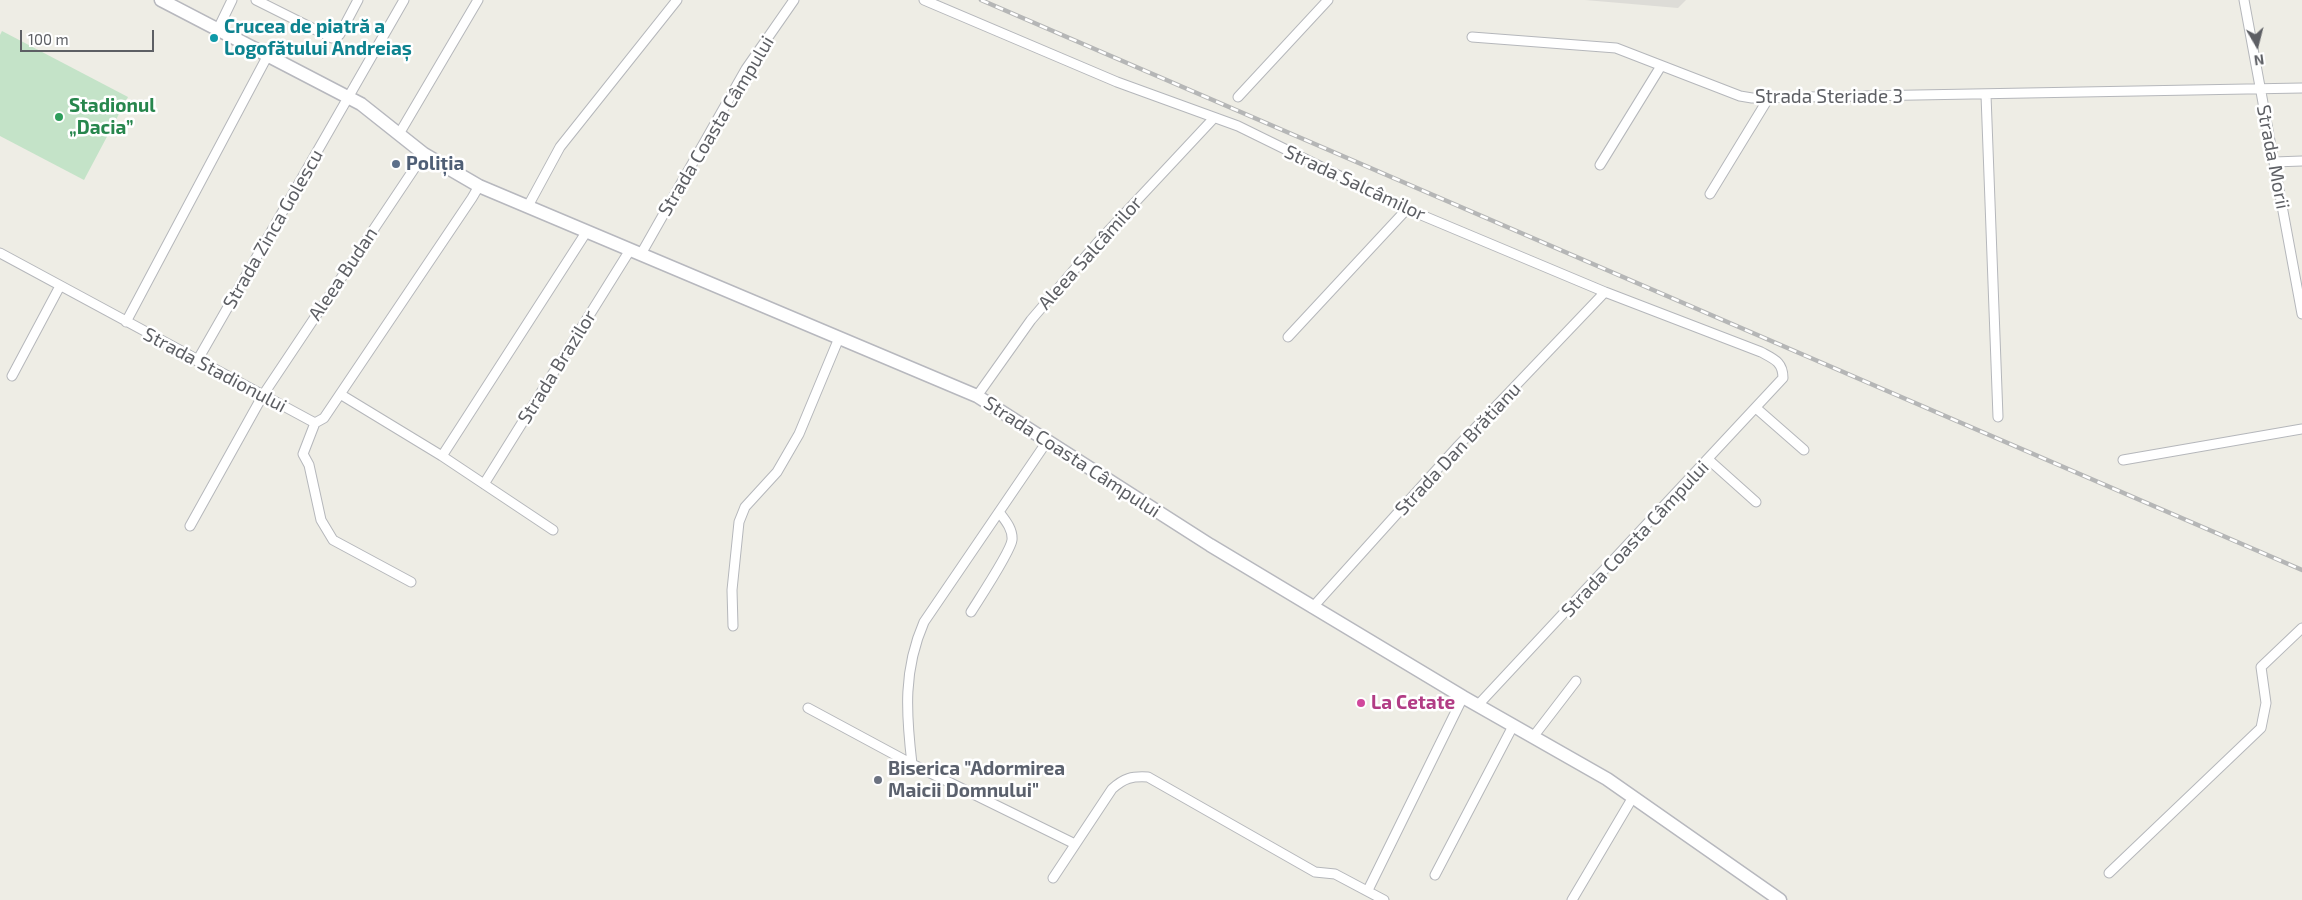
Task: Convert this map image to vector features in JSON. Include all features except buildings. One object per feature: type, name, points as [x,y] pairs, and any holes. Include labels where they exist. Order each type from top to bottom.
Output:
[{"type":"street","name":"Strada Coasta Câmpului","points":[[161,0],[361,104],[424,154],[479,186],[977,396],[1189,532],[1312,608],[1478,706],[1607,779],[1780,900]]},
{"type":"street","points":[[218,29],[232,0]]},
{"type":"street","points":[[256,0],[332,38],[336,38],[358,0]]},
{"type":"street","points":[[350,98],[404,0]]},
{"type":"street","points":[[399,134],[478,0]]},
{"type":"street","points":[[528,206],[565,140],[677,0]]},
{"type":"street","name":"Strada Coasta Câmpului","points":[[636,252],[746,69],[794,0]]},
{"type":"street","name":"Strada Salcâmilor","points":[[924,0],[1117,82],[1238,126],[1406,209],[1605,292],[1761,352],[1778,361],[1783,368]]},
{"type":"street","points":[[1238,97],[1328,0]]},
{"type":"street","name":"Strada Morii","points":[[2244,0],[2274,162],[2297,256],[2302,314]]},
{"type":"street","name":"Strada Steriade 3","points":[[1472,37],[1616,48],[1740,96],[1768,99],[2302,88]]},
{"type":"street","name":"Strada Stadionului","points":[[268,56],[126,322],[315,423]]},
{"type":"street","points":[[1600,165],[1662,66]]},
{"type":"street","points":[[1986,95],[1998,417]]},
{"type":"street","name":"Strada Zinca Golescu","points":[[197,361],[350,98]]},
{"type":"street","points":[[1710,194],[1768,99]]},
{"type":"street","name":"Aleea Salcâmilor","points":[[977,396],[1044,305],[1098,242],[1213,118]]},
{"type":"street","name":"Aleea Budan","points":[[190,526],[263,395],[424,154]]},
{"type":"street","points":[[2274,162],[2302,161]]},
{"type":"street","points":[[411,582],[333,540],[321,520],[309,465],[303,454],[315,423],[324,418],[479,186]]},
{"type":"street","points":[[1288,336],[1406,209]]},
{"type":"street","points":[[442,456],[587,231]]},
{"type":"street","name":"Strada Brazilor","points":[[484,484],[636,252]]},
{"type":"street","points":[[0,253],[126,322]]},
{"type":"street","points":[[12,376],[60,286]]},
{"type":"street","name":"Strada Dan Brătianu","points":[[1312,608],[1458,446],[1605,292]]},
{"type":"street","points":[[733,626],[732,590],[740,522],[745,507],[777,472],[799,434],[839,338]]},
{"type":"street","name":"Strada Coasta Câmpului","points":[[1478,706],[1756,408],[1783,378],[1783,368]]},
{"type":"street","points":[[340,394],[442,456],[553,530]]},
{"type":"street","points":[[1756,408],[1804,450]]},
{"type":"street","points":[[2123,460],[2302,429]]},
{"type":"street","points":[[912,764],[906,712],[915,643],[924,622],[1048,440]]},
{"type":"street","points":[[1709,460],[1756,502]]},
{"type":"street","points":[[971,612],[1006,555],[1012,540],[1009,526],[999,512]]},
{"type":"street","points":[[2109,873],[2262,728],[2266,703],[2261,667],[2302,628]]},
{"type":"street","points":[[1533,737],[1576,681]]},
{"type":"street","points":[[1368,890],[1463,697]]},
{"type":"street","points":[[808,708],[912,764],[1074,844]]},
{"type":"street","points":[[1435,875],[1513,726]]},
{"type":"street","points":[[1053,878],[1112,789],[1122,780],[1134,777],[1148,778],[1308,869],[1315,872],[1335,874],[1384,900]]},
{"type":"street","points":[[1572,900],[1633,797]]},
{"type":"shaded area","points":[[1585,0],[1686,0],[1678,8]]},
{"type":"green space","name":"Stadionul „Dacia”","points":[[2,31],[128,97],[84,180],[0,136],[0,35]]},
{"type":"railway","points":[[981,0],[2302,570]]},
{"type":"place","name":"Crucea de piatră a Logofătului Andreiaș","points":[[214,38]]},
{"type":"place","name":"Stadionul „Dacia”","points":[[59,117]]},
{"type":"place","name":"Poliția","points":[[396,164]]},
{"type":"place","name":"La Cetate","points":[[1361,703]]},
{"type":"place","name":"Biserica \"Adormirea Maicii Domnului\"","points":[[878,780]]}]
